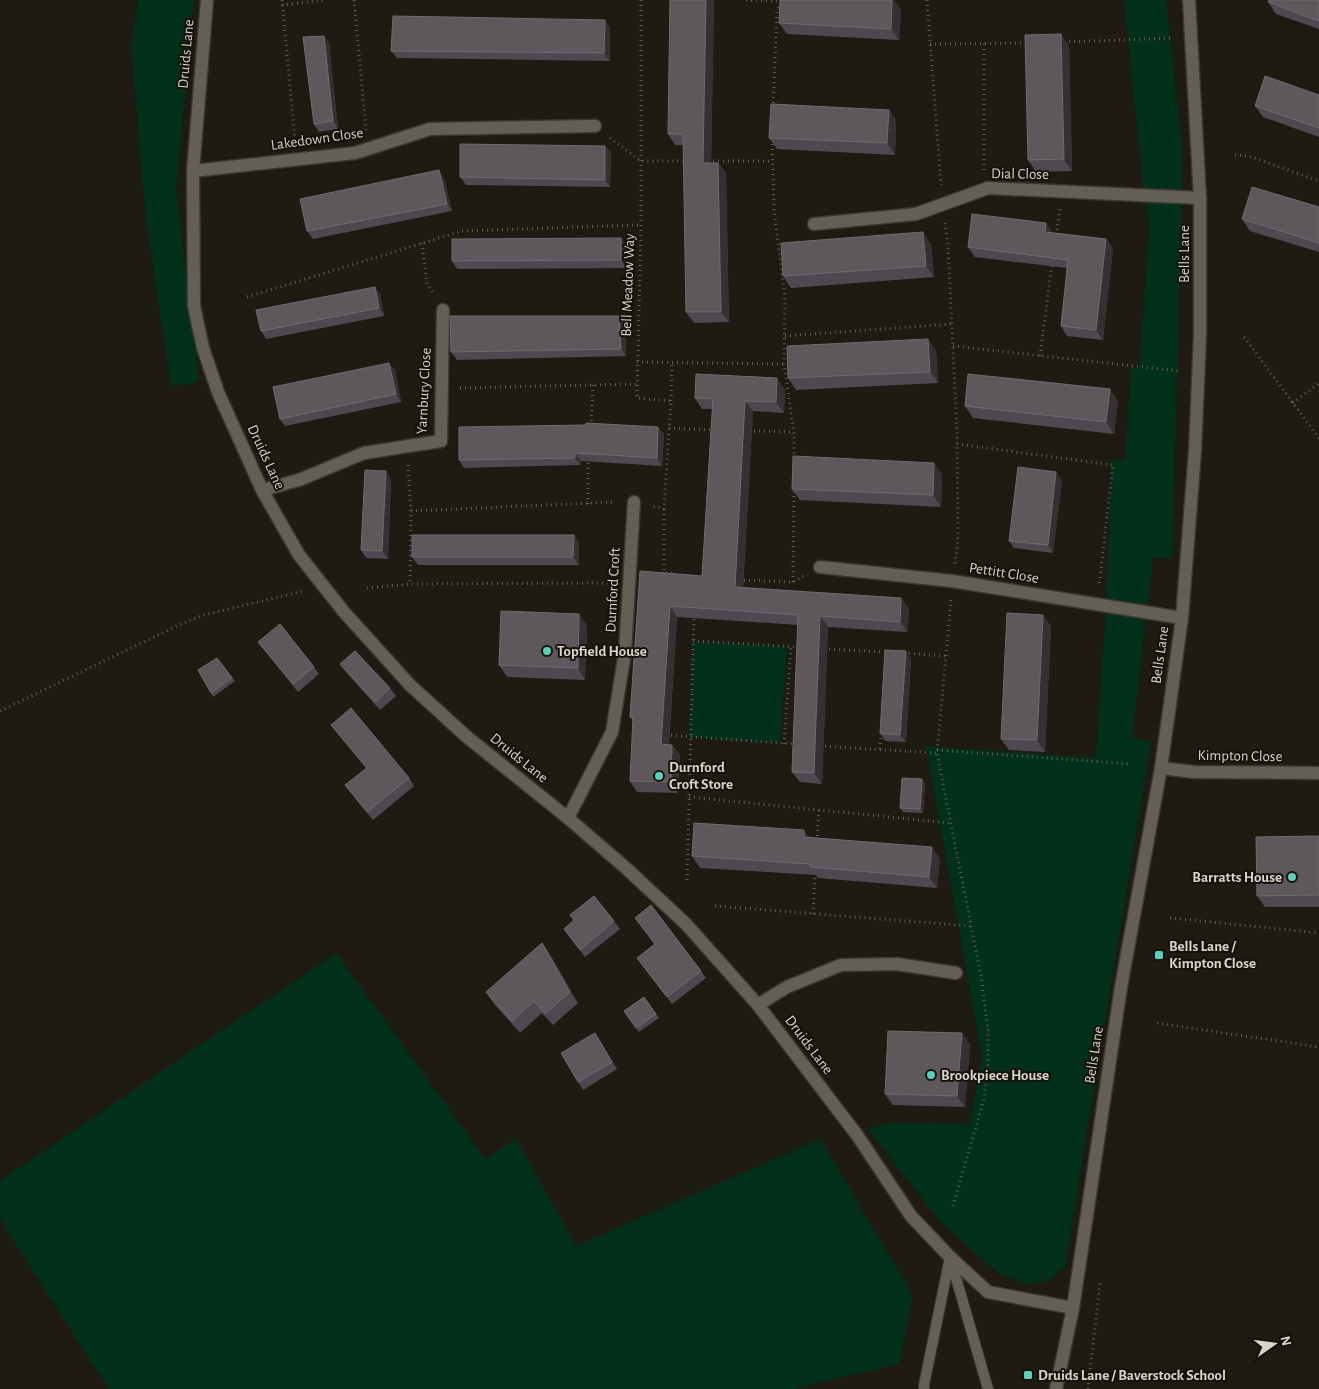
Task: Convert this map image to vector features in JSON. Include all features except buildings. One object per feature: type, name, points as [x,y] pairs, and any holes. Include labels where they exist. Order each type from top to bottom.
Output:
[{"type":"street","name":"Druids Lane","points":[[207,0],[192,171],[194,306],[201,339],[218,392],[262,490],[299,555],[344,612],[410,685],[467,737],[627,868],[686,924],[758,1005],[857,1135],[911,1216],[950,1257],[988,1292],[1073,1308]]},
{"type":"street","name":"Bells Lane","points":[[1073,1308],[1121,987],[1160,768],[1182,618],[1195,451],[1200,334],[1200,198],[1189,0]]},
{"type":"street","name":"Lakedown Close","points":[[192,171],[355,152],[430,129],[595,126]]},
{"type":"street","name":"Dial Close","points":[[814,224],[916,214],[988,188],[1200,198]]},
{"type":"street","name":"Yarnbury Close","points":[[262,490],[299,480],[364,454],[441,441],[443,310]]},
{"type":"street","name":"Durnford Croft","points":[[568,818],[612,732],[625,652],[634,502]]},
{"type":"street","name":"Pettitt Close","points":[[820,567],[952,581],[1182,618]]},
{"type":"street","name":"Kimpton Close","points":[[1160,768],[1194,772],[1319,773]]},
{"type":"street","points":[[758,1005],[787,987],[841,965],[897,964],[956,973]]},
{"type":"street","points":[[1056,1389],[1073,1308]]},
{"type":"lane","points":[[924,1389],[950,1257]]},
{"type":"lane","points":[[950,1257],[988,1389]]},
{"type":"path","points":[[297,159],[282,2],[324,0]]},
{"type":"path","points":[[354,0],[368,148]]},
{"type":"path","name":"Bell Meadow Way","points":[[637,384],[641,225],[641,0]]},
{"type":"path","points":[[746,0],[782,1],[777,12],[773,111]]},
{"type":"path","points":[[927,0],[942,204],[948,246],[958,539],[952,581],[937,752],[981,976],[988,1029],[988,1064],[984,1099],[952,1209]]},
{"type":"path","points":[[1054,42],[1154,40],[1191,37]]},
{"type":"path","points":[[930,44],[1034,42]]},
{"type":"path","points":[[984,44],[984,175],[988,188]]},
{"type":"path","points":[[595,126],[641,161],[688,161]]},
{"type":"path","points":[[772,130],[774,210],[784,297],[784,364],[794,432],[794,464]]},
{"type":"path","points":[[1235,156],[1249,156],[1319,180]]},
{"type":"path","points":[[707,161],[772,161]]},
{"type":"path","points":[[1055,242],[1062,191]]},
{"type":"path","points":[[247,297],[462,231],[641,225]]},
{"type":"path","points":[[422,243],[427,284],[443,310]]},
{"type":"path","points":[[1040,356],[1053,261]]},
{"type":"path","points":[[784,336],[951,324]]},
{"type":"path","points":[[1244,337],[1319,438]]},
{"type":"path","points":[[952,346],[1198,373]]},
{"type":"path","points":[[637,362],[784,364]]},
{"type":"path","points":[[672,363],[664,509],[664,572],[680,575]]},
{"type":"path","points":[[1293,403],[1319,383]]},
{"type":"path","points":[[442,388],[637,384],[637,398],[671,401]]},
{"type":"path","points":[[590,430],[594,385]]},
{"type":"path","points":[[669,428],[717,430]]},
{"type":"path","points":[[746,431],[794,432]]},
{"type":"path","points":[[956,444],[1113,465],[1097,604]]},
{"type":"path","points":[[407,447],[411,511],[410,584]]},
{"type":"path","points":[[588,457],[588,504]]},
{"type":"path","points":[[793,582],[794,484]]},
{"type":"path","points":[[411,511],[634,502],[664,509]]},
{"type":"path","points":[[734,580],[793,582],[820,567]]},
{"type":"path","points":[[367,588],[410,584],[630,583]]},
{"type":"path","points":[[0,711],[204,615],[323,586]]},
{"type":"path","points":[[687,880],[689,737],[694,605]]},
{"type":"path","points":[[693,641],[800,647]]},
{"type":"path","points":[[784,744],[791,647]]},
{"type":"path","points":[[820,648],[946,656]]},
{"type":"path","points":[[880,749],[882,730]]},
{"type":"path","points":[[663,735],[803,745]]},
{"type":"path","points":[[813,746],[1131,764]]},
{"type":"path","points":[[689,797],[950,823]]},
{"type":"path","points":[[816,848],[819,810]]},
{"type":"path","points":[[813,914],[816,867]]},
{"type":"path","points":[[715,906],[970,926]]},
{"type":"path","points":[[1170,918],[1319,933]]},
{"type":"path","points":[[1157,1024],[1319,1047]]},
{"type":"path","points":[[1088,1389],[1100,1282]]},
{"type":"green space","points":[[138,0],[194,0],[176,189],[199,382],[171,386],[146,218],[131,47]]},
{"type":"green space","points":[[1124,0],[1166,0],[1183,156],[1172,558],[1153,558],[1132,737],[1151,742],[1065,1266],[1049,1281],[1026,1284],[997,1272],[942,1223],[868,1129],[891,1123],[970,1124],[982,1056],[926,746],[1096,758],[1105,625],[1112,459],[1125,461],[1131,367],[1139,369],[1150,220],[1145,203]]},
{"type":"green space","points":[[693,641],[787,647],[780,743],[689,737]]},
{"type":"green space","points":[[336,953],[485,1159],[516,1139],[576,1246],[820,1139],[913,1296],[899,1364],[793,1389],[109,1389],[0,1219],[0,1181]]},
{"type":"place","name":"Topfield House","points":[[547,651]]},
{"type":"place","name":"Durnford Croft Store","points":[[659,776]]},
{"type":"place","name":"Barratts House","points":[[1292,877]]},
{"type":"place","name":"Bells Lane / Kimpton Close","points":[[1159,955]]},
{"type":"place","name":"Brookpiece House","points":[[931,1075]]},
{"type":"place","name":"Druids Lane / Baverstock School","points":[[1028,1375]]}]
